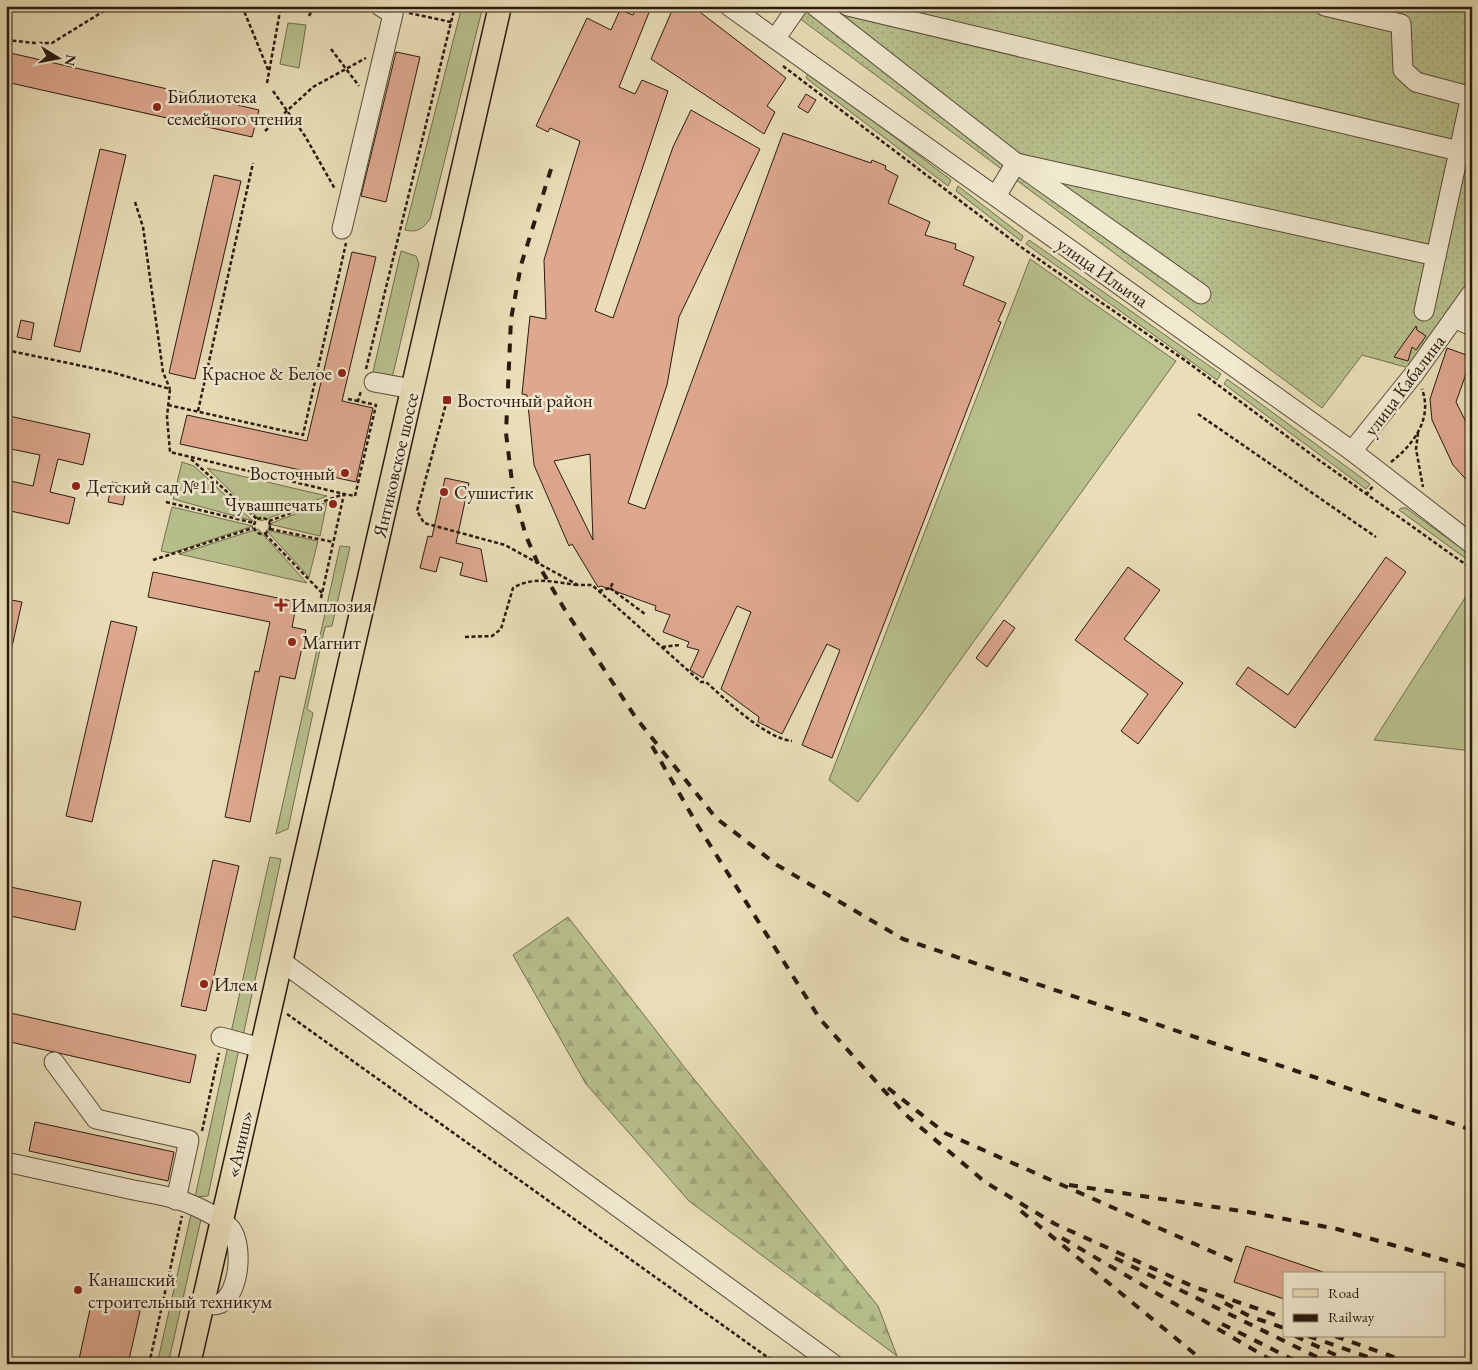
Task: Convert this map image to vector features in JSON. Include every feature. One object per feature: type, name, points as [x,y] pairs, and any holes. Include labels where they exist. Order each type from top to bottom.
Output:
[{"type":"main road","name":"Янтиковское шоссе","points":[[289,924],[500,6]]},
{"type":"main road","name":"«Аниш»","points":[[188,1364],[289,924]]},
{"type":"street","points":[[345,228],[393,14],[380,6]]},
{"type":"street","name":"улица Ильича","points":[[729,6],[1352,452],[1472,544]]},
{"type":"street","points":[[815,6],[1016,163],[1200,294]]},
{"type":"street","points":[[848,6],[1459,151]]},
{"type":"street","points":[[1325,6],[1401,24],[1403,70],[1416,82],[1471,96],[1424,311]]},
{"type":"street","points":[[776,39],[795,10]]},
{"type":"street","points":[[996,196],[1016,163]]},
{"type":"street","points":[[1016,163],[1436,256]]},
{"type":"street","name":"улица Кабалина","points":[[1352,452],[1414,374],[1472,293]]},
{"type":"street","points":[[1454,318],[1472,326]]},
{"type":"street","points":[[367,379],[412,389]]},
{"type":"street","points":[[281,961],[833,1364]]},
{"type":"street","points":[[221,1036],[261,1048]]},
{"type":"street","points":[[54,1062],[96,1119],[189,1140],[181,1201]]},
{"type":"street","points":[[6,1162],[181,1201],[221,1221]]},
{"type":"path","points":[[6,40],[52,43],[112,6]]},
{"type":"path","points":[[242,6],[270,74]]},
{"type":"path","points":[[267,83],[281,6]]},
{"type":"path","points":[[309,16],[314,6]]},
{"type":"path","points":[[358,401],[367,379],[455,6]]},
{"type":"path","points":[[403,11],[451,22]]},
{"type":"path","points":[[265,131],[312,87],[384,48]]},
{"type":"path","points":[[331,49],[344,69],[372,101]]},
{"type":"path","points":[[168,405],[303,435],[345,228],[329,176],[288,110],[273,92]]},
{"type":"path","points":[[817,92],[1022,247],[1186,361],[1316,458],[1472,569]]},
{"type":"path","points":[[198,411],[254,163]]},
{"type":"path","points":[[135,202],[143,227],[163,372],[170,389],[167,417],[170,452],[355,496],[376,405],[348,399]]},
{"type":"path","points":[[6,350],[104,370],[170,389]]},
{"type":"path","points":[[1388,464],[1409,449],[1426,414],[1423,391],[1414,374]]},
{"type":"path","points":[[447,400],[417,512],[424,523],[505,545],[578,585]]},
{"type":"path","points":[[1198,414],[1376,537]]},
{"type":"path","points":[[1419,429],[1416,449],[1424,492]]},
{"type":"path","points":[[190,458],[256,519],[264,518],[268,521],[270,528]]},
{"type":"path","points":[[268,521],[344,494]]},
{"type":"path","points":[[321,598],[344,494]]},
{"type":"path","points":[[166,502],[254,523]]},
{"type":"path","points":[[253,528],[256,519]]},
{"type":"path","points":[[253,528],[259,534],[265,534],[322,593]]},
{"type":"path","points":[[152,560],[253,528]]},
{"type":"path","points":[[270,528],[333,542]]},
{"type":"path","points":[[265,534],[270,528]]},
{"type":"path","points":[[465,636],[492,636],[501,629],[513,588],[523,582],[537,580],[592,585],[701,682],[706,682],[766,731],[784,740],[792,741]]},
{"type":"path","points":[[599,591],[610,588],[614,581]]},
{"type":"path","points":[[610,588],[644,614]]},
{"type":"path","points":[[662,647],[680,645]]},
{"type":"path","points":[[271,1003],[777,1364]]},
{"type":"path","points":[[201,1134],[221,1036]]},
{"type":"path","points":[[149,1364],[181,1201]]},
{"type":"green space","points":[[462,6],[483,6],[430,219],[419,229],[413,231],[405,230]]},
{"type":"green space","points":[[788,6],[1472,6],[1472,278],[1409,368],[1362,355],[1322,408],[787,9]]},
{"type":"green space","points":[[288,23],[306,25],[299,68],[280,64]]},
{"type":"green space","points":[[809,72],[951,180],[948,186],[806,78]]},
{"type":"green space","points":[[958,186],[1023,236],[1021,241],[956,191]]},
{"type":"green space","points":[[1029,240],[1221,374],[1217,380],[1026,244]]},
{"type":"green space","points":[[401,251],[416,256],[419,264],[393,374],[390,376],[372,376]]},
{"type":"green space","points":[[1030,259],[1176,361],[858,802],[829,780]]},
{"type":"green space","points":[[1227,379],[1370,484],[1366,489],[1224,384]]},
{"type":"green space","points":[[182,462],[194,466],[253,521],[173,499]]},
{"type":"green space","points":[[207,468],[327,496],[261,521]]},
{"type":"green space","points":[[327,502],[320,536],[269,524]]},
{"type":"green space","points":[[172,507],[253,526],[171,553],[161,551]]},
{"type":"green space","points":[[1406,508],[1472,556],[1472,563],[1399,510]]},
{"type":"green space","points":[[258,529],[307,583],[179,554]]},
{"type":"green space","points":[[266,530],[318,541],[309,577]]},
{"type":"green space","points":[[340,546],[350,547],[332,626],[325,627],[307,709],[313,713],[288,829],[276,834]]},
{"type":"green space","points":[[1472,587],[1472,751],[1374,740]]},
{"type":"green space","points":[[270,857],[281,859],[243,1036],[230,1037]]},
{"type":"green space","points":[[568,917],[685,1068],[878,1306],[897,1356],[689,1201],[586,1084],[513,955]]},
{"type":"green space","points":[[228,1046],[239,1049],[208,1196],[195,1197]]},
{"type":"green space","points":[[192,1210],[202,1215],[168,1364],[157,1364]]},
{"type":"building","points":[[637,6],[650,10],[619,87],[635,94],[642,80],[668,91],[595,311],[613,318],[673,147],[691,110],[760,149],[679,317],[667,385],[628,503],[645,509],[783,133],[871,163],[872,160],[886,166],[885,169],[898,176],[888,203],[930,222],[925,235],[956,244],[955,249],[974,257],[963,285],[1006,303],[998,321],[1001,322],[832,758],[802,745],[840,650],[827,644],[782,734],[758,722],[759,717],[721,689],[751,612],[737,606],[703,678],[690,670],[699,650],[687,647],[689,642],[663,632],[670,615],[655,610],[656,606],[601,586],[598,587],[572,544],[569,546],[534,465],[527,395],[522,394],[530,316],[546,319],[544,260],[580,141],[550,128],[548,132],[536,126],[587,18],[611,30],[620,10],[633,15]],"holes":[[[590,454],[593,540],[554,461]]]},
{"type":"building","points":[[674,6],[692,6],[786,78],[767,106],[775,112],[764,134],[651,59]]},
{"type":"building","points":[[6,52],[259,110],[252,137],[6,82]]},
{"type":"building","points":[[396,52],[420,57],[386,202],[361,196]]},
{"type":"building","points":[[806,94],[816,100],[808,113],[798,107]]},
{"type":"building","points":[[100,149],[126,155],[80,352],[54,346]]},
{"type":"building","points":[[214,175],[241,181],[195,379],[169,373]]},
{"type":"building","points":[[352,252],[376,257],[342,401],[373,408],[356,482],[180,444],[187,415],[307,441]]},
{"type":"building","points":[[21,320],[34,323],[31,340],[17,337]]},
{"type":"building","points":[[1416,326],[1417,330],[1426,336],[1416,350],[1412,347],[1408,361],[1394,357]]},
{"type":"building","points":[[1447,348],[1472,357],[1456,402],[1472,434],[1472,486],[1453,465],[1432,420],[1430,399]]},
{"type":"building","points":[[9,416],[90,434],[83,465],[58,459],[50,492],[75,498],[69,524],[6,510],[6,480],[33,486],[40,455],[6,448]]},
{"type":"building","points":[[445,478],[469,483],[456,543],[481,549],[487,582],[460,575],[463,563],[440,557],[436,572],[420,568],[428,536],[432,537]]},
{"type":"building","points":[[112,482],[127,485],[123,505],[108,502]]},
{"type":"building","points":[[1386,557],[1406,572],[1295,728],[1236,684],[1248,667],[1288,695]]},
{"type":"building","points":[[1128,567],[1160,590],[1124,639],[1183,683],[1138,744],[1121,731],[1148,694],[1075,640]]},
{"type":"building","points":[[153,572],[297,602],[292,627],[306,630],[295,679],[280,676],[250,822],[225,817],[255,671],[259,672],[270,622],[148,597]]},
{"type":"building","points":[[6,599],[22,602],[11,651],[6,651]]},
{"type":"building","points":[[1004,620],[1015,628],[987,667],[976,658]]},
{"type":"building","points":[[111,621],[137,627],[92,822],[66,816]]},
{"type":"building","points":[[213,860],[239,866],[206,1011],[181,1006]]},
{"type":"building","points":[[6,886],[81,902],[75,930],[6,915]]},
{"type":"building","points":[[6,1012],[196,1055],[190,1083],[6,1041]]},
{"type":"building","points":[[35,1122],[174,1152],[168,1181],[29,1151]]},
{"type":"building","points":[[1246,1246],[1323,1272],[1283,1272],[1283,1299],[1234,1282]]},
{"type":"building","points":[[92,1300],[140,1311],[128,1364],[78,1364]]},
{"type":"railway","points":[[551,169],[521,265],[511,319],[506,433],[513,490],[526,536],[539,566],[565,610],[636,718],[716,818],[777,865],[903,939],[1472,1130]]},
{"type":"railway","points":[[652,746],[698,826],[820,1019],[906,1115],[985,1182],[1055,1224],[1192,1286],[1283,1318]]},
{"type":"railway","points":[[888,1088],[945,1133],[1240,1264]]},
{"type":"railway","points":[[1069,1185],[1248,1212],[1337,1229],[1472,1268]]},
{"type":"railway","points":[[1021,1211],[1207,1364]]},
{"type":"railway","points":[[1062,1238],[1278,1364]]},
{"type":"railway","points":[[1115,1258],[1331,1364]]},
{"type":"railway","points":[[1225,1303],[1249,1316],[1283,1328]]},
{"type":"railway","points":[[1222,1324],[1302,1364]]},
{"type":"railway","points":[[1299,1338],[1355,1364]]},
{"type":"railway","points":[[1314,1338],[1388,1364]]},
{"type":"railway","points":[[1341,1338],[1413,1364]]},
{"type":"place","name":"Библиотека семейного чтения","points":[[157,107]]},
{"type":"place","name":"Красное & Белое","points":[[342,373]]},
{"type":"place","name":"Восточный район","points":[[447,400]]},
{"type":"place","name":"Восточный","points":[[345,473]]},
{"type":"place","name":"Детский сад №11","points":[[76,486]]},
{"type":"place","name":"Сушистик","points":[[444,492]]},
{"type":"place","name":"Чувашпечать","points":[[333,504]]},
{"type":"place","name":"Имплозия","points":[[281,605]]},
{"type":"place","name":"Магнит","points":[[292,642]]},
{"type":"place","name":"Илем","points":[[204,984]]},
{"type":"place","name":"Канашский строительный техникум","points":[[78,1290]]}]
